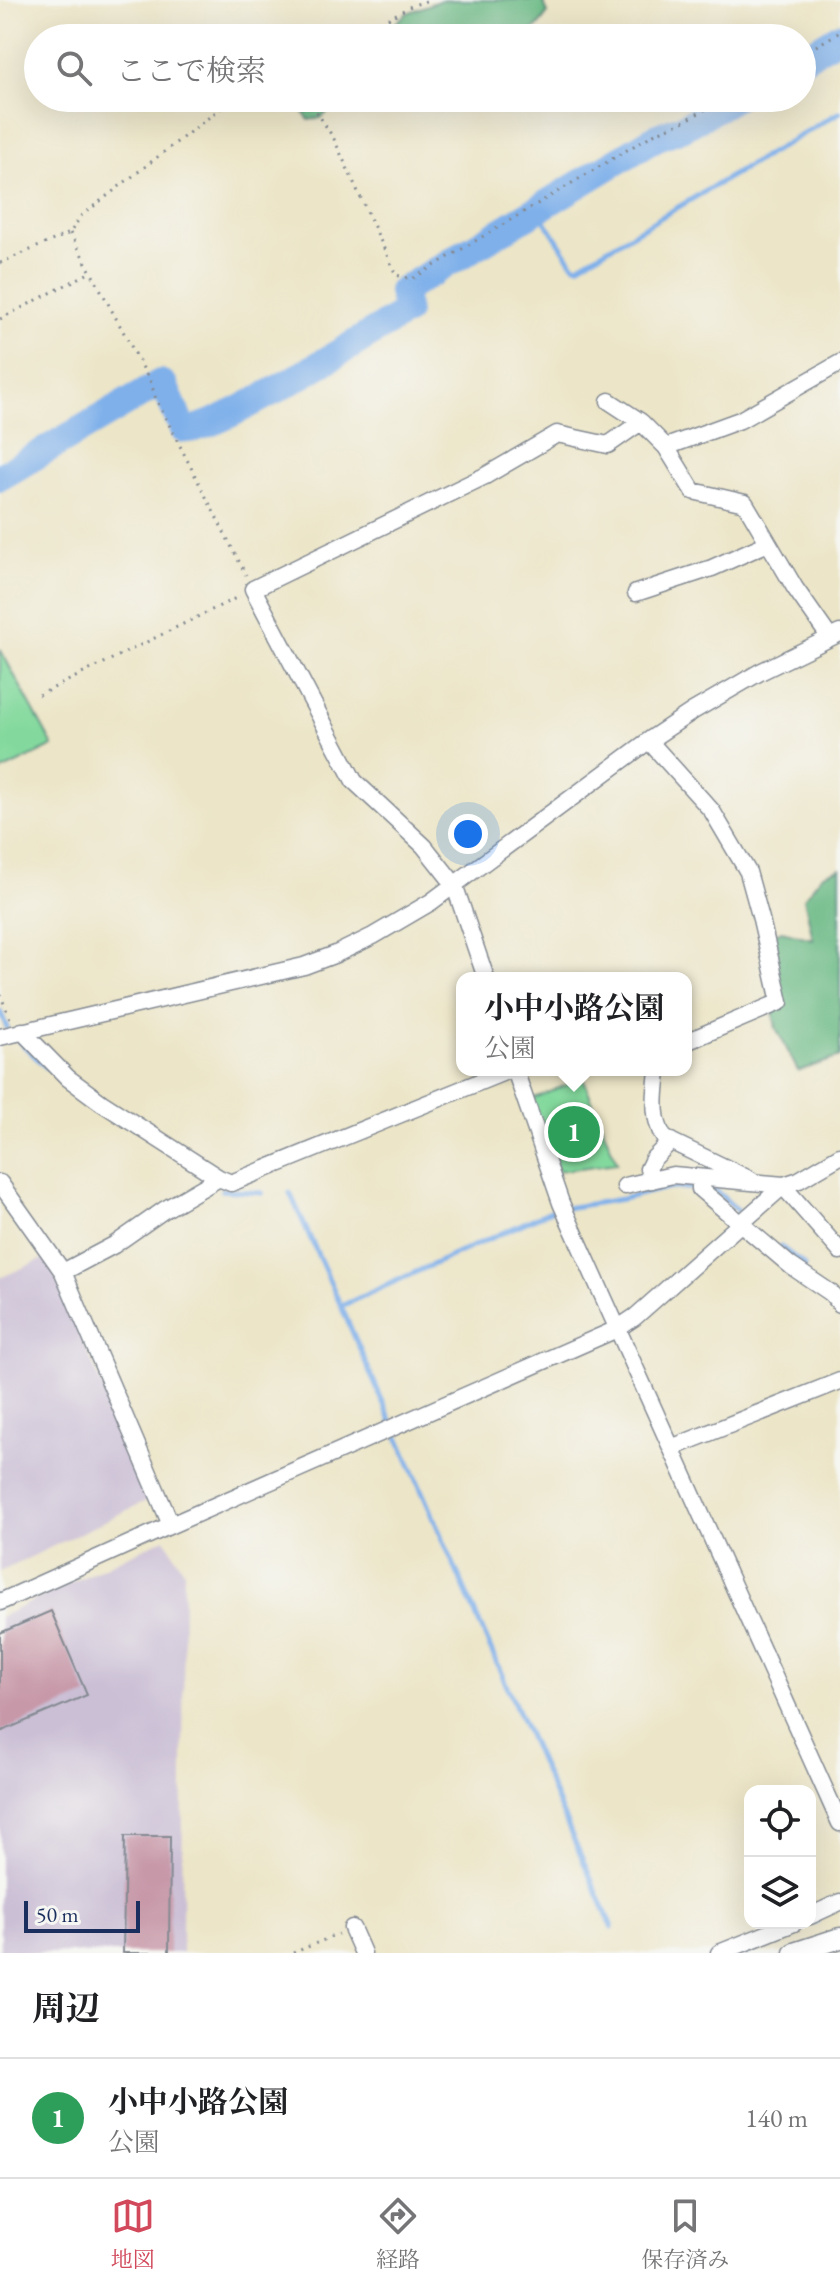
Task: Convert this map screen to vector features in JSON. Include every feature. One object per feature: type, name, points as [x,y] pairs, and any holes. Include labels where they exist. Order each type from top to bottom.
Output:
[{"type":"main road","points":[[803,1952],[840,1938]]},
{"type":"street","points":[[666,447],[740,420],[840,363]]},
{"type":"street","points":[[0,1037],[304,966],[336,954],[431,902],[693,711],[760,672],[835,635],[795,588],[745,503],[693,491],[666,447],[641,422],[609,401]]},
{"type":"street","points":[[484,972],[454,884],[424,846],[354,781],[253,589],[485,476],[557,434],[608,445],[641,422]]},
{"type":"street","points":[[636,593],[712,568],[768,543]]},
{"type":"street","points":[[649,741],[712,811],[748,872],[780,1002],[692,1039]]},
{"type":"street","points":[[22,1031],[68,1078],[91,1095],[231,1183],[497,1076]]},
{"type":"street","points":[[514,1076],[561,1203],[840,1823]]},
{"type":"street","points":[[658,1076],[655,1112],[657,1126],[664,1138],[755,1182]]},
{"type":"street","points":[[652,1180],[648,1169],[653,1159],[671,1141]]},
{"type":"street","points":[[625,1186],[673,1175],[784,1185],[799,1180],[840,1156]]},
{"type":"street","points":[[63,1272],[114,1245],[164,1210],[219,1178]]},
{"type":"street","points":[[700,1178],[700,1189],[791,1266],[831,1293],[840,1304]]},
{"type":"street","points":[[0,1183],[63,1272],[171,1525]]},
{"type":"street","points":[[0,1602],[617,1329],[635,1317],[783,1186],[840,1251]]},
{"type":"street","points":[[671,1448],[840,1381]]},
{"type":"street","points":[[816,1913],[840,1902]]},
{"type":"street","points":[[352,1928],[363,1953]]},
{"type":"street","points":[[719,1953],[779,1929]]},
{"type":"path","points":[[378,24],[429,0]]},
{"type":"path","points":[[816,46],[840,32]]},
{"type":"path","points":[[0,263],[70,233],[81,216],[216,112]]},
{"type":"path","points":[[317,112],[334,139],[396,275],[412,279],[657,132],[701,112]]},
{"type":"path","points":[[39,695],[253,589],[156,399],[151,383],[70,233]]},
{"type":"path","points":[[0,319],[91,272]]},
{"type":"path","points":[[0,994],[12,1023],[22,1031]]},
{"type":"path","points":[[293,1953],[352,1928]]},
{"type":"shaded area","points":[[47,1257],[150,1499],[0,1572],[0,1278]]},
{"type":"shaded area","points":[[165,1538],[184,1571],[182,1953],[0,1953],[0,1617]]},
{"type":"green space","points":[[441,0],[542,0],[548,13],[540,24],[394,24],[407,13]]},
{"type":"green space","points":[[303,112],[328,112],[321,118],[309,120]]},
{"type":"green space","points":[[0,649],[53,746],[0,772]]},
{"type":"green space","points":[[840,868],[840,1057],[798,1071],[776,1028],[760,940],[782,931],[813,939],[804,898],[823,874]]},
{"type":"green space","points":[[583,1078],[617,1163],[558,1171],[530,1100]]},
{"type":"building","points":[[51,1611],[87,1695],[0,1732],[0,1633]]},
{"type":"building","points":[[125,1836],[170,1836],[169,1953],[123,1953]]},
{"type":"waterway","points":[[816,51],[840,36]]},
{"type":"waterway","points":[[0,477],[160,383],[164,385],[183,429],[199,427],[257,400],[406,312],[402,291],[657,137],[684,127],[710,112]]},
{"type":"waterway","points":[[538,210],[573,264],[578,266],[840,112]]},
{"type":"waterway","points":[[0,1011],[7,1028]]},
{"type":"waterway","points":[[19,1041],[46,1067]]},
{"type":"waterway","points":[[290,1193],[341,1306],[553,1210],[666,1188],[697,1188]]},
{"type":"waterway","points":[[707,1189],[715,1190],[737,1210]]},
{"type":"waterway","points":[[222,1190],[262,1193]]},
{"type":"waterway","points":[[781,1247],[805,1266]]},
{"type":"waterway","points":[[341,1306],[612,1927]]},
{"type":"waterway","points":[[745,1953],[817,1921]]},
{"type":"place","name":"小中小路公園","points":[[574,1132]]}]
